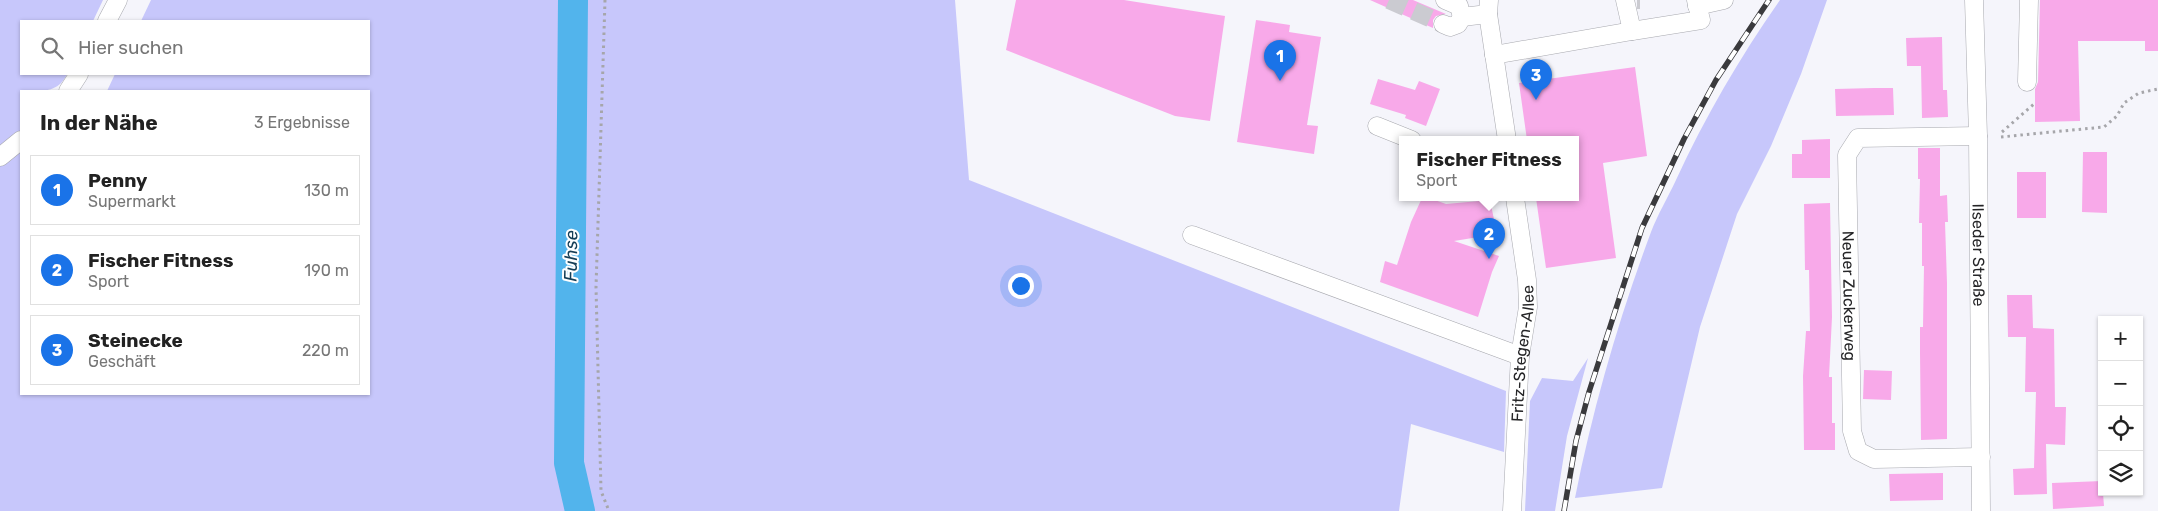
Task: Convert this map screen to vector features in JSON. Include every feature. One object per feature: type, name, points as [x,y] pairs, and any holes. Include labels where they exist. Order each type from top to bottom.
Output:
[{"type":"street","points":[[108,20],[118,0]]},
{"type":"street","points":[[1494,55],[1701,20],[1696,3],[1724,0]]},
{"type":"street","name":"Ilseder Straße","points":[[1974,0],[1978,136],[1981,511]]},
{"type":"street","points":[[2027,82],[2029,0]]},
{"type":"street","points":[[1629,1],[1632,31]]},
{"type":"street","points":[[1443,24],[1450,28],[1458,24],[1456,6],[1489,7],[1506,136]]},
{"type":"street","points":[[69,90],[78,75]]},
{"type":"street","points":[[1377,126],[1402,136]]},
{"type":"street","name":"Neuer Zuckerweg","points":[[1978,136],[1858,138],[1847,155],[1852,431],[1858,451],[1874,459],[1981,457]]},
{"type":"street","points":[[0,157],[20,141]]},
{"type":"street","name":"Fritz-Stegen-Allee","points":[[1512,511],[1520,356],[1528,307],[1527,280],[1515,201]]},
{"type":"street","points":[[1192,235],[1520,356]]},
{"type":"path","points":[[605,0],[596,287],[601,491],[609,511]]},
{"type":"path","points":[[2001,137],[2104,127],[2117,116],[2124,103],[2138,93],[2158,89]]},
{"type":"path","points":[[2002,132],[2035,103]]},
{"type":"shaded area","points":[[0,0],[103,0],[93,20],[20,20],[20,75],[66,75],[59,85],[48,90],[20,90],[20,395],[370,395],[370,90],[107,90],[115,75],[370,75],[370,20],[141,20],[151,0],[955,0],[969,180],[1506,391],[1504,452],[1411,424],[1399,511],[0,511]]},
{"type":"shaded area","points":[[1780,0],[1827,0],[1801,74],[1771,146],[1737,214],[1700,327],[1662,488],[1575,498],[1590,430],[1608,363],[1639,264],[1654,225],[1711,110],[1737,65]]},
{"type":"shaded area","points":[[1588,358],[1567,436],[1555,511],[1525,511],[1530,401],[1542,378],[1573,381]]},
{"type":"building","points":[[1016,0],[1124,0],[1225,16],[1210,121],[1175,116],[1006,50]]},
{"type":"building","points":[[1370,0],[1413,0],[1446,14],[1436,16],[1433,20],[1433,28]]},
{"type":"building","points":[[2040,0],[2158,0],[2158,51],[2145,51],[2145,41],[2078,41],[2080,121],[2035,122]]},
{"type":"building","points":[[1256,20],[1290,25],[1289,32],[1321,37],[1307,125],[1318,126],[1314,154],[1237,142]]},
{"type":"building","points":[[1942,37],[1943,90],[1947,90],[1948,117],[1922,118],[1921,66],[1907,66],[1906,38]]},
{"type":"building","points":[[1635,67],[1647,156],[1603,163],[1616,258],[1546,268],[1536,201],[1579,201],[1579,136],[1526,136],[1519,83]]},
{"type":"building","points":[[1378,79],[1415,90],[1419,81],[1440,89],[1426,126],[1405,118],[1406,115],[1370,104]]},
{"type":"building","points":[[1893,88],[1894,115],[1836,116],[1835,89]]},
{"type":"building","points":[[1830,139],[1830,178],[1792,178],[1792,154],[1802,154],[1802,140]]},
{"type":"building","points":[[1918,148],[1940,148],[1940,196],[1947,195],[1948,222],[1945,222],[1947,439],[1921,440],[1920,327],[1923,327],[1924,266],[1922,266],[1922,223],[1919,223],[1920,179],[1918,179]]},
{"type":"building","points":[[2083,152],[2107,152],[2107,213],[2082,212]]},
{"type":"building","points":[[2017,172],[2046,172],[2046,218],[2017,218]]},
{"type":"building","points":[[1421,201],[1438,201],[1446,204],[1490,201],[1497,234],[1454,241],[1499,256],[1478,317],[1380,282],[1385,261],[1397,265],[1411,222]]},
{"type":"building","points":[[1830,203],[1832,317],[1829,377],[1832,377],[1832,423],[1835,423],[1835,450],[1804,450],[1803,376],[1806,331],[1810,331],[1809,270],[1805,270],[1804,204]]},
{"type":"building","points":[[2007,295],[2032,295],[2033,328],[2054,329],[2055,407],[2066,407],[2065,445],[2046,444],[2047,494],[2014,495],[2013,469],[2034,468],[2036,392],[2025,392],[2026,337],[2008,337]]},
{"type":"building","points":[[1864,370],[1892,371],[1891,400],[1863,399]]},
{"type":"building","points":[[1943,473],[1943,500],[1890,501],[1889,474]]},
{"type":"building","points":[[2098,481],[2098,496],[2103,496],[2104,506],[2053,509],[2052,483]]},
{"type":"waterway","name":"Fuhse","points":[[573,0],[569,463],[580,511]]},
{"type":"tunnel","points":[[1389,0],[1443,24]]},
{"type":"railway","points":[[1564,511],[1576,441],[1589,392],[1642,228],[1684,139],[1716,80],[1769,0]]},
{"type":"place","name":"Penny","points":[[1280,81]]},
{"type":"place","name":"Steinecke","points":[[1536,100]]},
{"type":"place","name":"Fischer Fitness","points":[[1489,259]]}]
